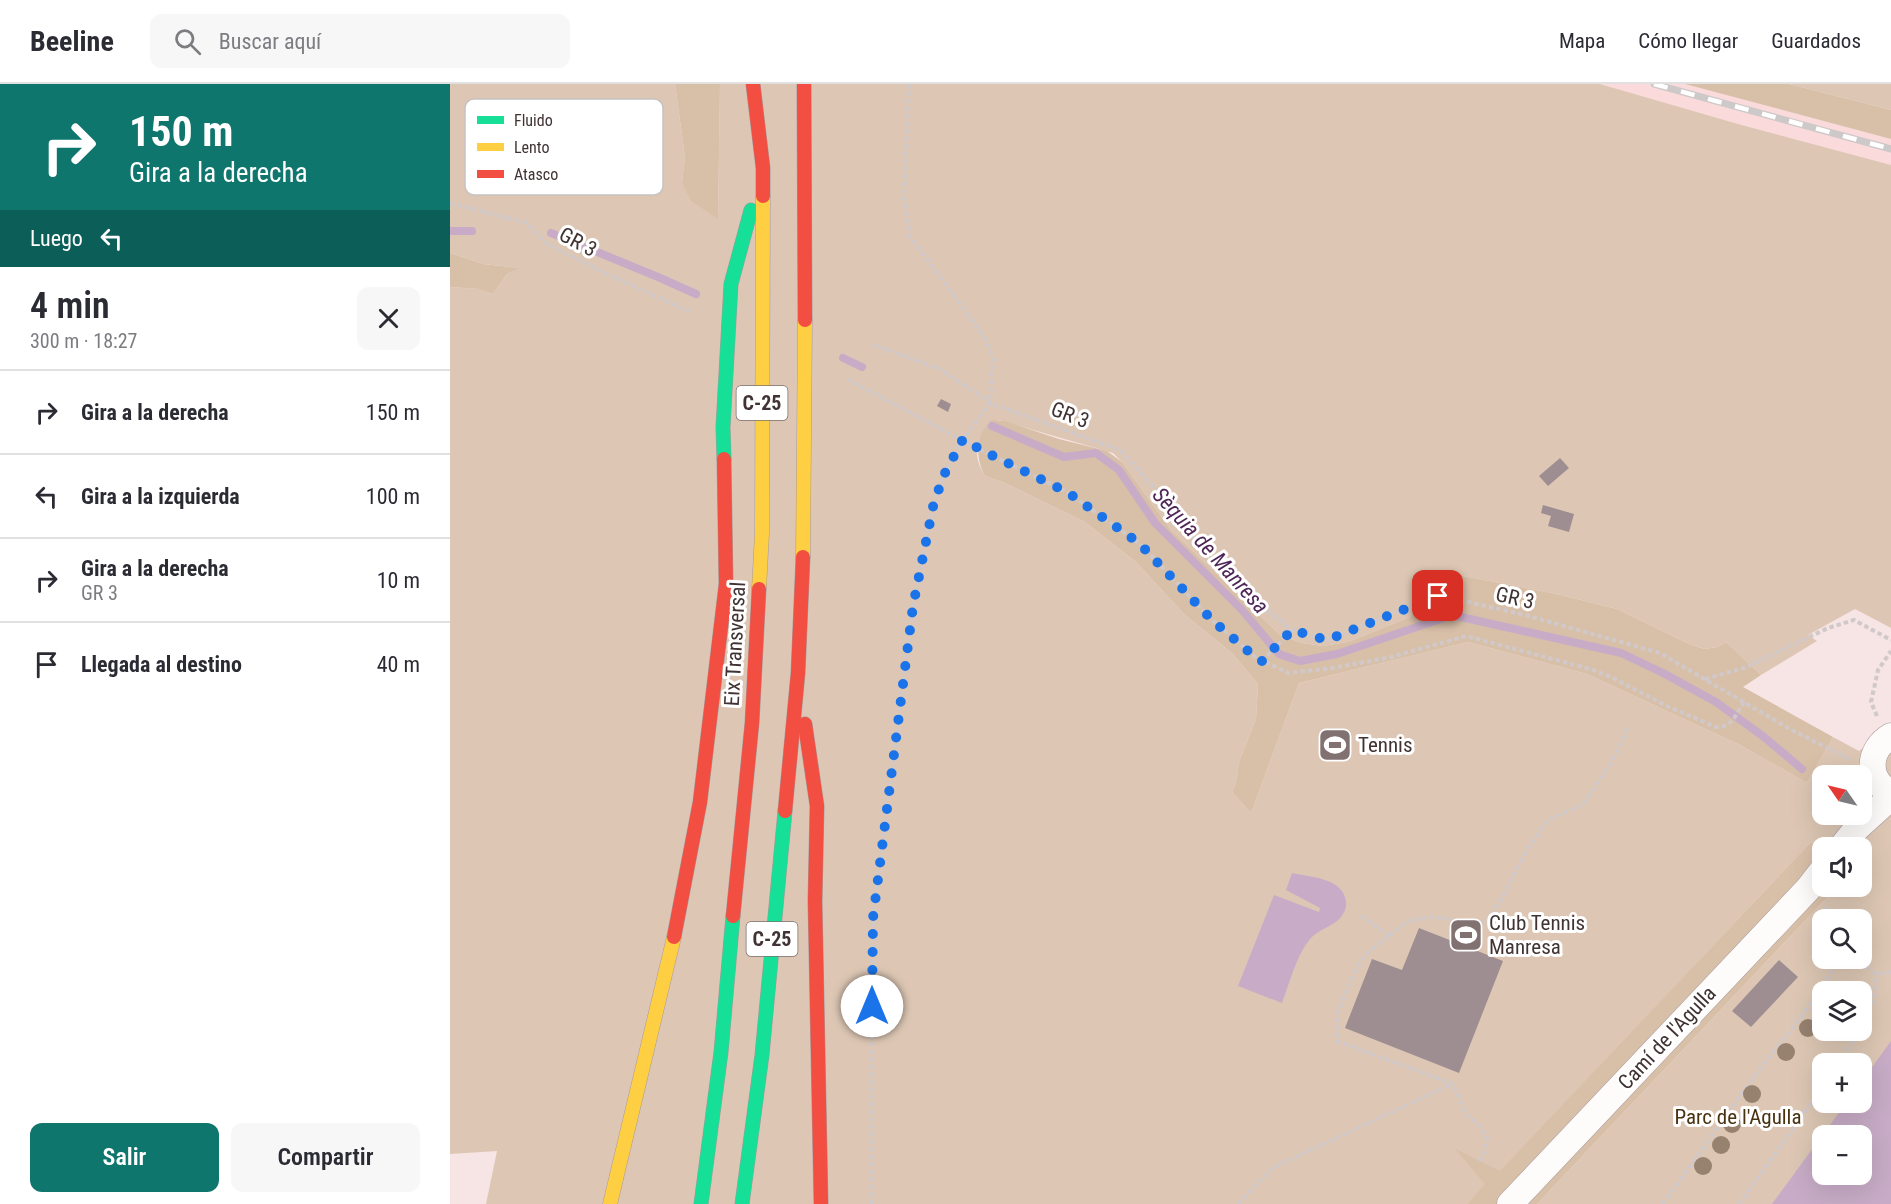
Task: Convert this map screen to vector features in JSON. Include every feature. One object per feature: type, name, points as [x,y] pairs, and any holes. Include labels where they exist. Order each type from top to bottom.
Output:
[{"type":"highway","name":"Eix Transversal","points":[[701,1204],[721,1052],[740,829],[752,723],[762,533],[763,168],[753,84]]},
{"type":"highway","name":"C-25","points":[[742,1204],[762,1055],[798,673],[804,518],[806,190],[804,84]]},
{"type":"highway","points":[[610,1204],[675,934],[700,802],[726,584],[723,427],[731,284],[763,168]]},
{"type":"highway","points":[[798,673],[817,806],[815,900],[821,1204]]},
{"type":"street","points":[[1850,837],[1887,791],[1873,773],[1873,759],[1876,749],[1889,737]]},
{"type":"street","name":"Camí de l'Agulla","points":[[1509,1204],[1812,883]]},
{"type":"path","points":[[871,1204],[873,918],[913,606],[934,502],[945,473],[963,439],[990,403],[993,357],[984,337],[910,236],[904,198],[909,84]]},
{"type":"path","name":"GR 3","points":[[450,203],[527,223],[544,242],[693,313]]},
{"type":"path","name":"GR 3","points":[[874,345],[940,369],[990,403],[1120,450],[1203,549],[1258,604],[1292,630],[1327,640],[1438,596],[1525,615],[1660,653],[1788,728],[1842,755]]},
{"type":"path","points":[[847,379],[1008,464],[1067,492],[1139,543],[1213,621],[1254,656],[1288,673],[1391,657],[1466,636],[1590,669],[1716,727],[1730,724],[1744,702]]},
{"type":"path","points":[[1705,680],[1744,668],[1817,632],[1854,621],[1891,640]]},
{"type":"path","points":[[1262,661],[1292,630]]},
{"type":"path","points":[[1889,737],[1871,702],[1878,670],[1891,651]]},
{"type":"path","points":[[1479,1161],[1486,1149],[1487,1138],[1479,1125],[1466,1114],[1453,1084],[1337,1041],[1337,1013],[1354,973],[1366,954],[1408,921],[1431,917],[1449,920],[1467,927],[1486,922],[1502,898],[1527,848],[1548,820],[1581,805],[1610,765],[1628,725]]},
{"type":"path","points":[[1821,903],[1826,909]]},
{"type":"path","points":[[1361,916],[1390,936]]},
{"type":"path","points":[[1662,1204],[1700,1155],[1758,1072],[1826,984],[1834,969]]},
{"type":"path","points":[[1869,969],[1876,974],[1891,972]]},
{"type":"path","points":[[1872,1004],[1876,974]]},
{"type":"path","points":[[1238,1204],[1272,1168],[1453,1084]]},
{"type":"path","points":[[1739,1204],[1812,1102]]},
{"type":"shaded area","points":[[675,84],[720,84],[718,219],[691,201],[682,182],[685,157]]},
{"type":"shaded area","points":[[1600,84],[1685,84],[1891,139],[1891,165],[1738,124]]},
{"type":"shaded area","points":[[1685,84],[1789,84],[1891,110],[1891,139]]},
{"type":"shaded area","points":[[450,253],[483,264],[520,268],[507,274],[493,294],[479,289],[450,287]]},
{"type":"shaded area","points":[[992,420],[1005,421],[1059,439],[1107,451],[1122,462],[1171,530],[1280,635],[1302,643],[1322,646],[1348,642],[1410,617],[1428,590],[1458,575],[1557,594],[1617,609],[1704,649],[1718,647],[1726,642],[1761,675],[1743,687],[1833,737],[1817,765],[1812,765],[1812,774],[1807,783],[1740,745],[1587,674],[1468,642],[1299,683],[1251,813],[1232,792],[1236,783],[1239,762],[1256,719],[1258,684],[1232,653],[1185,615],[1136,562],[1085,522],[1005,483],[985,476],[979,462],[978,446],[986,426]]},
{"type":"shaded area","points":[[1812,843],[1812,897],[1828,897],[1816,909],[1812,909],[1812,913],[1537,1204],[1467,1204],[1485,1184],[1454,1148],[1500,1171]]},
{"type":"shaded area","points":[[1292,873],[1325,880],[1339,887],[1344,893],[1346,904],[1339,919],[1316,933],[1305,946],[1297,961],[1282,1003],[1238,986],[1274,895],[1319,912],[1320,908],[1286,890]]},
{"type":"shaded area","points":[[1891,1041],[1891,1204],[1772,1204],[1812,1149],[1812,1185],[1872,1185],[1872,1125],[1830,1125],[1839,1113],[1872,1113],[1872,1067]]},
{"type":"green space","name":"Parc de l'Agulla","points":[[450,84],[675,84],[685,157],[682,182],[718,218],[720,84],[1600,84],[1891,165],[1891,628],[1855,609],[1808,635],[1817,641],[1761,675],[1726,642],[1718,647],[1704,649],[1617,609],[1557,594],[1458,575],[1428,590],[1410,617],[1348,642],[1322,646],[1302,643],[1280,635],[1171,530],[1113,453],[999,420],[981,439],[977,458],[985,476],[1005,483],[1085,522],[1136,562],[1185,615],[1232,653],[1258,684],[1256,719],[1239,762],[1236,783],[1232,792],[1251,813],[1299,683],[1468,642],[1587,674],[1740,745],[1807,783],[1812,774],[1812,825],[1872,825],[1872,765],[1817,765],[1833,737],[1859,751],[1891,727],[1891,1204],[1537,1204],[1812,913],[1812,969],[1872,969],[1872,909],[1816,909],[1828,897],[1872,897],[1872,837],[1812,837],[1812,843],[1500,1172],[1455,1149],[1486,1184],[1467,1204],[486,1204],[497,1151],[450,1154],[450,287],[480,289],[493,294],[507,274],[519,268],[483,264],[450,253]]},
{"type":"green space","points":[[1789,84],[1891,84],[1891,110]]},
{"type":"building","points":[[941,399],[951,404],[948,412],[937,406]]},
{"type":"building","points":[[1560,458],[1569,468],[1548,486],[1539,476]]},
{"type":"building","points":[[1543,505],[1574,514],[1569,532],[1548,526],[1551,516],[1541,513]]},
{"type":"building","points":[[1419,928],[1503,961],[1459,1073],[1345,1028],[1372,959],[1402,970]]},
{"type":"building","points":[[1779,960],[1798,977],[1751,1027],[1732,1011]]},
{"type":"waterway","name":"Sèquia de Manresa","points":[[450,231],[472,231]]},
{"type":"waterway","name":"Sèquia de Manresa","points":[[551,233],[696,294]]},
{"type":"waterway","name":"Sèquia de Manresa","points":[[843,358],[862,367]]},
{"type":"waterway","name":"Sèquia de Manresa","points":[[992,426],[1064,457],[1096,453],[1119,470],[1155,523],[1242,610],[1279,654],[1300,661],[1337,654],[1452,615],[1621,653],[1716,702],[1764,737],[1802,769]]},
{"type":"railway","points":[[1654,84],[1891,149]]},
{"type":"traffic: fast","points":[[724,459],[723,427],[731,284],[751,210]]},
{"type":"traffic: fast","points":[[742,1204],[762,1055],[785,811]]},
{"type":"traffic: fast","points":[[701,1204],[721,1052],[733,916]]},
{"type":"traffic: slow","points":[[759,589],[762,533],[763,196]]},
{"type":"traffic: slow","points":[[803,557],[805,320]]},
{"type":"traffic: slow","points":[[610,1204],[674,937]]},
{"type":"traffic: jam","points":[[753,84],[763,168],[763,196]]},
{"type":"traffic: jam","points":[[804,84],[805,320]]},
{"type":"traffic: jam","points":[[674,937],[700,802],[726,584],[724,459]]},
{"type":"traffic: jam","points":[[785,811],[798,673],[803,557]]},
{"type":"traffic: jam","points":[[733,916],[752,723],[759,589]]},
{"type":"traffic: jam","points":[[805,724],[817,806],[815,901],[821,1204]]},
{"type":"place","name":"Tennis","points":[[1335,745]]},
{"type":"place","name":"Club Tennis Manresa","points":[[1466,935]]},
{"type":"route","points":[[872,1006],[873,918],[913,606],[934,502],[945,473],[963,439],[1067,492],[1139,543],[1213,621],[1262,661],[1292,630],[1327,640],[1438,596]]}]
